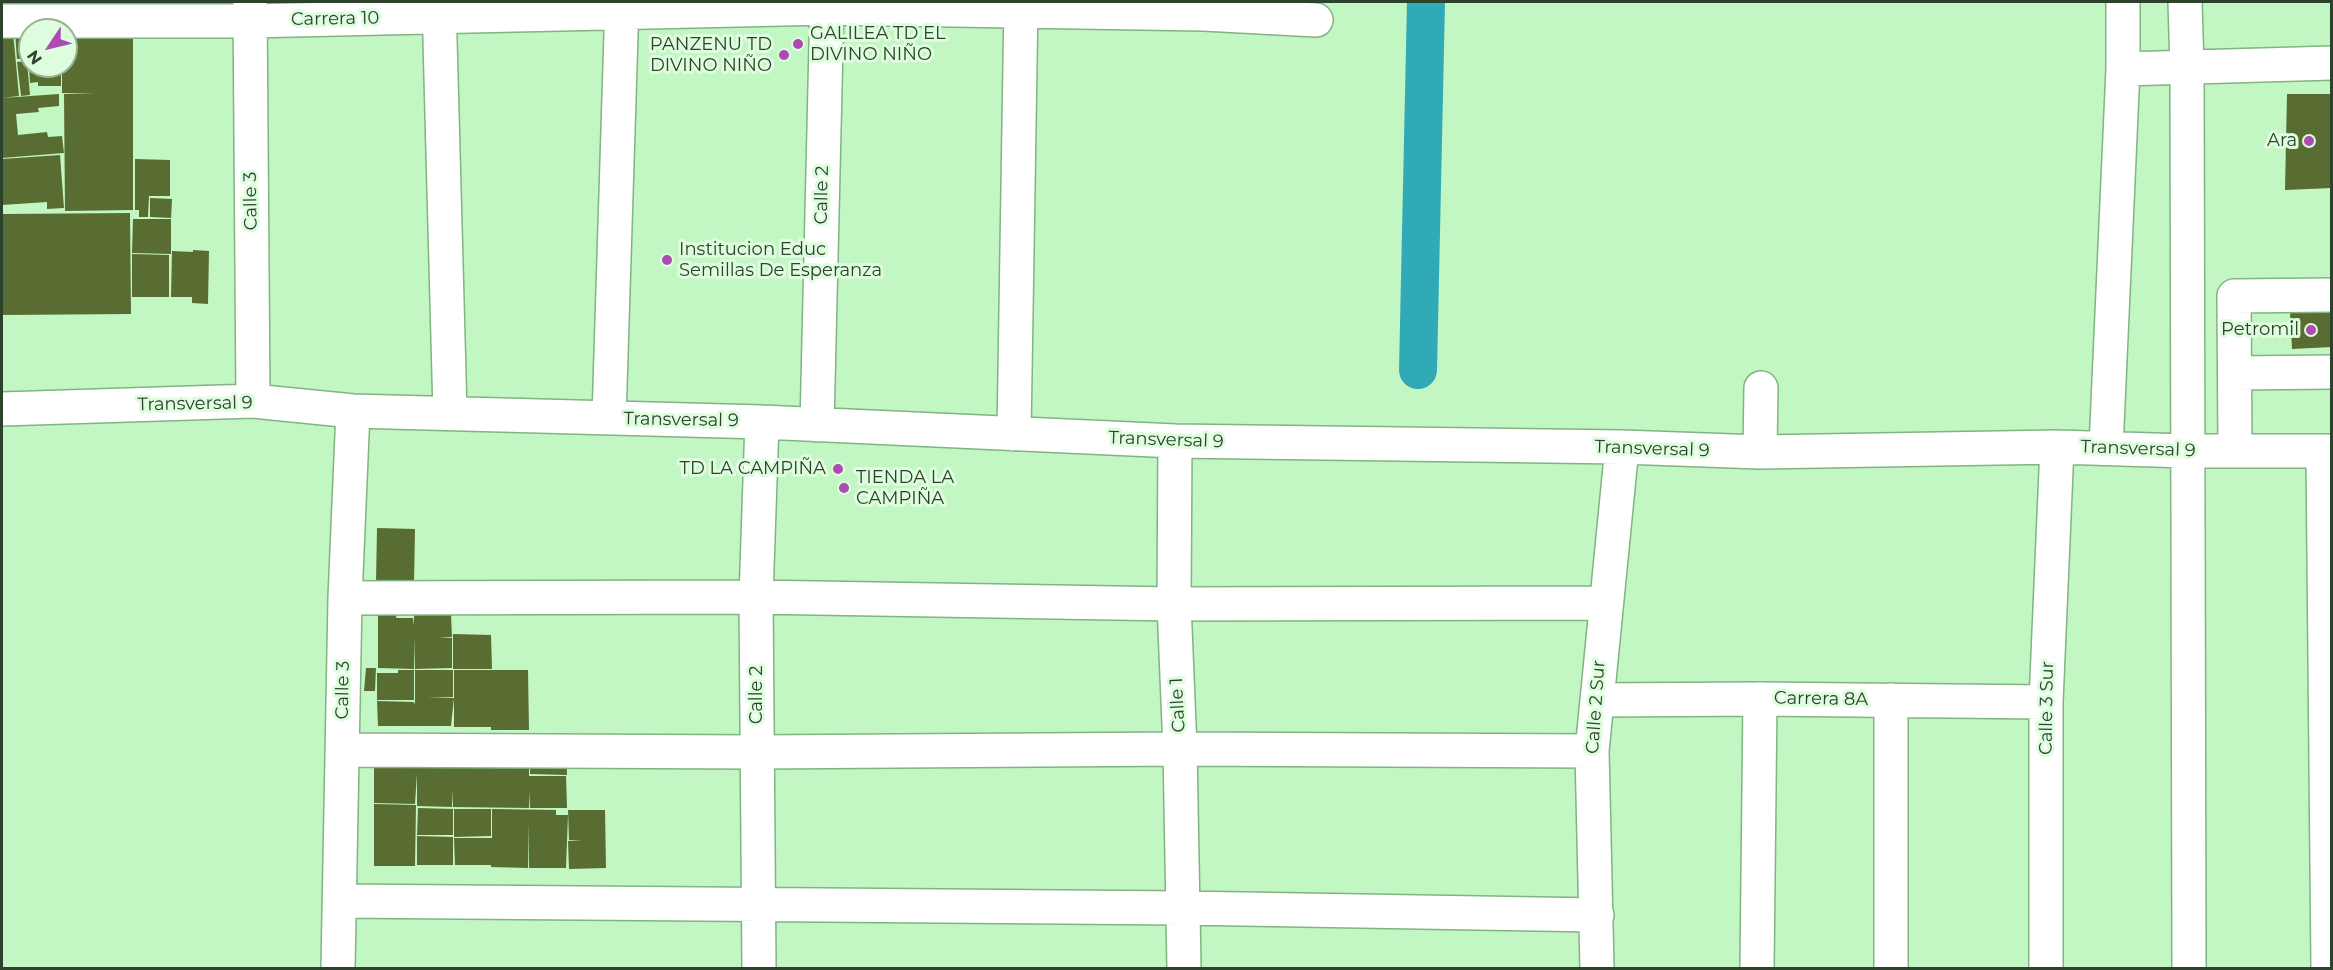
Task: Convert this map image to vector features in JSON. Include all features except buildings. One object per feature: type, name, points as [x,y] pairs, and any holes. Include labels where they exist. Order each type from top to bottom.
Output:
[{"type":"street","points":[[2106,448],[2123,69],[2123,2]]},
{"type":"street","points":[[2185,2],[2189,969]]},
{"type":"street","name":"Carrera 10","points":[[2,21],[249,11],[827,5],[1204,8],[1316,21]]},
{"type":"street","name":"Calle 2","points":[[817,425],[827,5]]},
{"type":"street","points":[[1014,435],[1021,6]]},
{"type":"street","points":[[609,418],[622,7]]},
{"type":"street","points":[[439,9],[450,413]]},
{"type":"street","name":"Calle 3","points":[[249,11],[253,401]]},
{"type":"street","points":[[2123,69],[2331,63]]},
{"type":"street","points":[[2235,451],[2234,296],[2331,295]]},
{"type":"street","points":[[2236,374],[2331,372]]},
{"type":"street","points":[[1760,452],[1761,388]]},
{"type":"street","name":"Transversal 9","points":[[2,409],[253,401],[353,411],[762,422],[1175,441],[1622,447],[1760,452],[2057,447],[2186,451],[2327,451]]},
{"type":"street","name":"Calle 3","points":[[339,969],[345,598],[353,411]]},
{"type":"street","name":"Calle 2","points":[[759,969],[756,597],[762,422]]},
{"type":"street","name":"Calle 1","points":[[1175,441],[1174,604],[1180,749],[1184,969]]},
{"type":"street","name":"Calle 2 Sur","points":[[1597,969],[1592,751],[1622,447]]},
{"type":"street","name":"Calle 3 Sur","points":[[2046,969],[2046,702],[2057,447]]},
{"type":"street","points":[[2327,451],[2328,969]]},
{"type":"street","points":[[345,598],[756,597],[1174,604],[1605,603]]},
{"type":"street","points":[[1757,969],[1760,699]]},
{"type":"street","name":"Carrera 8A","points":[[1597,700],[2046,702]]},
{"type":"street","points":[[1891,700],[1891,969]]},
{"type":"street","points":[[342,750],[1592,751]]},
{"type":"street","points":[[340,901],[757,903],[1597,915]]},
{"type":"waterway","points":[[1418,370],[1426,2]]},
{"type":"place","name":"GALILEA TD EL DIVINO NIÑO","points":[[798,44]]},
{"type":"place","name":"PANZENU TD DIVINO NIÑO","points":[[784,55]]},
{"type":"place","name":"Ara","points":[[2309,141]]},
{"type":"place","name":"Institucion Educ Semillas De Esperanza","points":[[667,260]]},
{"type":"place","name":"Petromil","points":[[2311,330]]},
{"type":"place","name":"TD LA CAMPIÑA","points":[[838,469]]},
{"type":"place","name":"TIENDA LA CAMPIÑA","points":[[844,488]]}]
